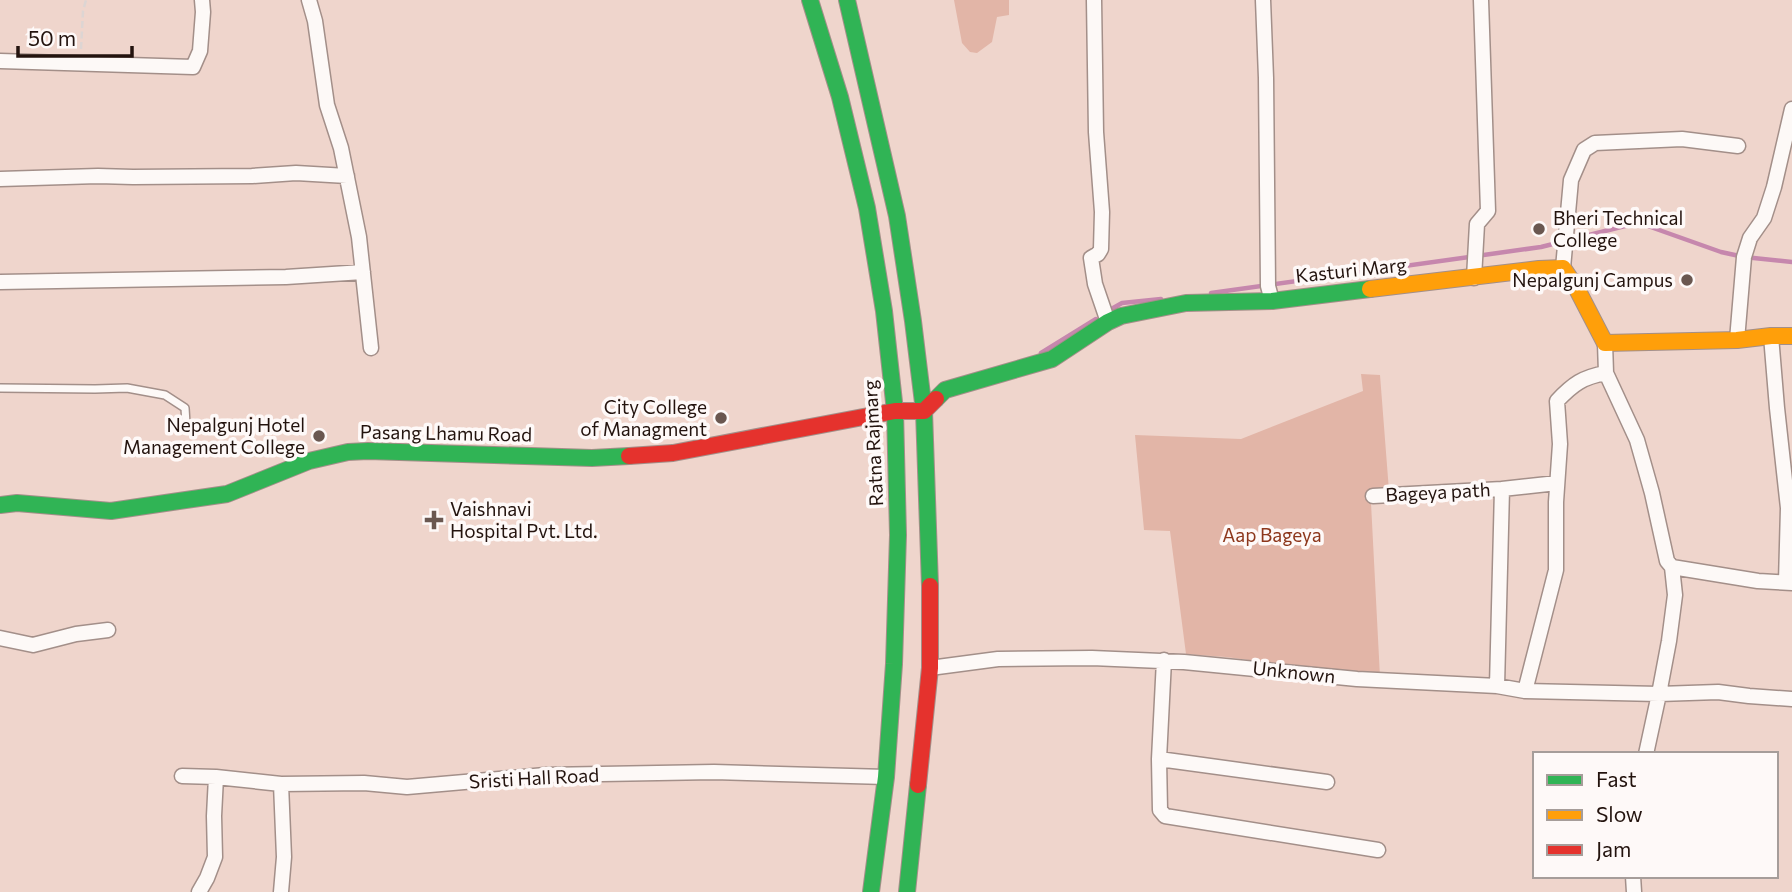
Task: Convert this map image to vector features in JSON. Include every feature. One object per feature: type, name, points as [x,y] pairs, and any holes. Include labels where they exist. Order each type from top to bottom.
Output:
[{"type":"main road","name":"Ratna Rajmarg","points":[[810,0],[840,97],[866,208],[884,311],[895,411],[898,534],[894,664],[886,777],[871,892]]},
{"type":"main road","points":[[847,0],[897,216],[924,411],[930,566],[930,668],[907,892]]},
{"type":"main road","points":[[1563,268],[1605,343],[1792,336]]},
{"type":"main road","name":"Kasturi Marg","points":[[924,411],[945,390],[1052,359],[1121,316],[1186,303],[1272,301],[1563,268]]},
{"type":"main road","points":[[895,411],[924,411]]},
{"type":"main road","name":"Pasang Lhamu Road","points":[[0,505],[17,503],[111,510],[227,494],[309,461],[348,452],[592,458],[673,453],[895,411]]},
{"type":"street","points":[[0,61],[193,67],[200,51],[202,0]]},
{"type":"street","points":[[309,0],[315,21],[327,105],[341,148],[359,237],[371,348]]},
{"type":"street","points":[[1094,0],[1096,132],[1102,212],[1101,250],[1091,258],[1095,284],[1108,322]]},
{"type":"street","points":[[1264,0],[1268,286],[1272,301]]},
{"type":"street","points":[[1474,278],[1477,224],[1488,211],[1481,0]]},
{"type":"street","points":[[1737,340],[1744,257],[1750,238],[1764,218],[1771,197],[1792,109]]},
{"type":"street","points":[[1563,268],[1571,180],[1584,150],[1595,143],[1682,139],[1738,146]]},
{"type":"street","points":[[0,178],[252,176],[296,173],[347,176]]},
{"type":"street","points":[[0,282],[286,277],[363,272]]},
{"type":"street","points":[[1672,567],[1758,581],[1789,582],[1787,457],[1777,408],[1771,336]]},
{"type":"street","points":[[1605,343],[1606,373],[1637,440],[1667,561],[1672,567],[1675,595],[1669,642],[1646,752]]},
{"type":"street","points":[[1525,691],[1556,570],[1560,444],[1557,401],[1586,377],[1606,373]]},
{"type":"street","name":"Bageya path","points":[[1373,496],[1502,489],[1557,483]]},
{"type":"street","points":[[1496,686],[1502,489]]},
{"type":"street","points":[[0,638],[33,645],[76,634],[108,631]]},
{"type":"street","name":"Unknown","points":[[930,668],[998,659],[1164,660],[1357,679],[1496,686],[1525,691],[1659,694],[1718,692],[1792,699]]},
{"type":"street","points":[[1164,660],[1159,759],[1160,810],[1165,816],[1378,850]]},
{"type":"street","points":[[1159,759],[1326,782]]},
{"type":"street","name":"Sristi Hall Road","points":[[182,776],[281,784],[364,783],[407,787],[545,775],[713,772],[886,777]]},
{"type":"street","points":[[199,892],[215,857],[216,777]]},
{"type":"street","points":[[281,784],[285,857],[281,892]]},
{"type":"lane","points":[[0,388],[127,388],[166,395],[184,408],[186,424]]},
{"type":"path","points":[[80,65],[86,0]]},
{"type":"green space","points":[[954,0],[1009,0],[1009,15],[997,17],[992,42],[977,53],[970,52],[962,43]]},
{"type":"green space","name":"Aap Bageya","points":[[1361,374],[1380,375],[1389,491],[1369,495],[1380,677],[1186,654],[1170,531],[1144,530],[1135,435],[1241,439],[1363,391]]},
{"type":"waterway","points":[[1211,293],[1541,247],[1625,226],[1645,225],[1721,252],[1744,257],[1792,262]]},
{"type":"waterway","points":[[1106,312],[1122,303],[1161,299]]},
{"type":"waterway","points":[[1041,353],[1096,319]]},
{"type":"traffic: fast","points":[[810,0],[840,97],[867,208],[884,311],[895,411],[898,535],[894,664],[886,777],[871,892]]},
{"type":"traffic: fast","points":[[847,0],[897,216],[913,321],[924,411],[930,586]]},
{"type":"traffic: fast","points":[[936,399],[945,390],[1052,359],[1121,316],[1186,303],[1272,301],[1370,289]]},
{"type":"traffic: fast","points":[[0,505],[17,503],[111,511],[227,494],[309,461],[348,452],[592,458],[629,456]]},
{"type":"traffic: fast","points":[[907,892],[918,785]]},
{"type":"traffic: slow","points":[[1370,289],[1563,268],[1605,343],[1792,336]]},
{"type":"traffic: jam","points":[[629,456],[673,453],[895,411],[924,411],[936,399]]},
{"type":"traffic: jam","points":[[918,785],[930,668],[930,586]]},
{"type":"place","name":"Bheri Technical College","points":[[1539,229]]},
{"type":"place","name":"Nepalgunj Campus","points":[[1687,280]]},
{"type":"place","name":"City College of Managment","points":[[721,418]]},
{"type":"place","name":"Nepalgunj Hotel Management College","points":[[319,436]]},
{"type":"place","name":"Vaishnavi Hospital Pvt. Ltd.","points":[[434,520]]}]
